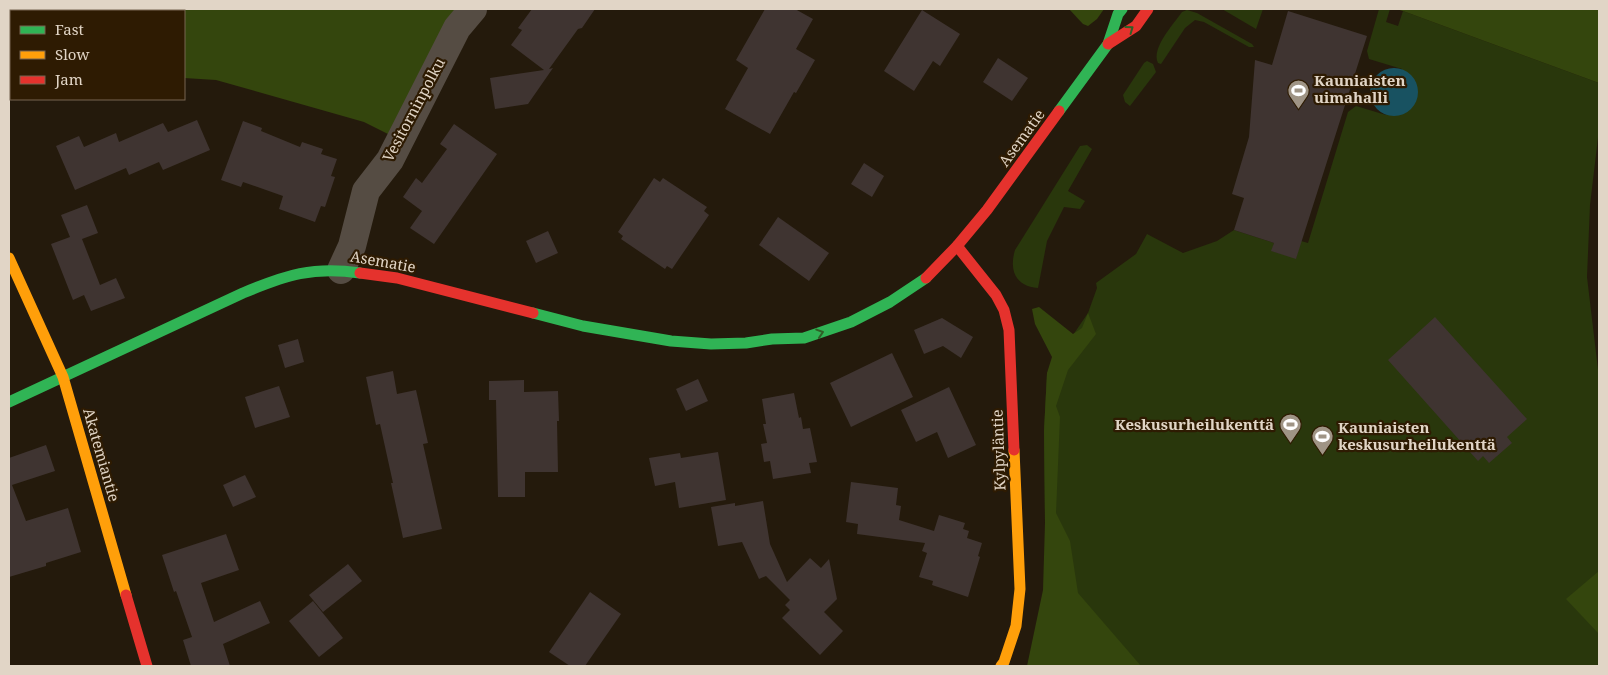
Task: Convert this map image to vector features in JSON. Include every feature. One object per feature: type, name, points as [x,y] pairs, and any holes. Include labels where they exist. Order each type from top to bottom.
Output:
[{"type":"street","name":"Vesitorninpolku","points":[[341,270],[352,246],[366,191],[390,160],[457,28],[473,9]]},
{"type":"street","name":"Asematie","points":[[9,402],[243,293],[276,280],[309,272],[341,270],[396,278],[583,326],[671,341],[711,344],[804,338],[851,322],[890,302],[923,281],[957,246],[993,203],[1108,44],[1118,14],[1122,9]]},
{"type":"street","name":"Asematie","points":[[1108,44],[1136,26],[1148,9]]},
{"type":"street","name":"Asematie","points":[[925,263],[957,246]]},
{"type":"street","name":"Kylpyläntie","points":[[957,246],[996,295],[1004,310],[1009,330],[1020,590],[1016,626],[1004,662],[1000,666]]},
{"type":"street","name":"Akatemiantie","points":[[9,258],[63,377],[147,666]]},
{"type":"street","name":"Asematie","points":[[772,339],[795,326]]},
{"type":"green space","points":[[465,9],[394,137],[364,122],[216,80],[185,78],[185,10],[76,10]]},
{"type":"green space","points":[[1069,9],[1104,9],[1097,19],[1088,26],[1083,24]]},
{"type":"green space","points":[[1222,9],[1263,9],[1256,29]]},
{"type":"green space","name":"Kauniaisten keskusurheilukenttä","points":[[1379,9],[1390,9],[1386,22],[1398,26],[1403,11],[1599,83],[1599,129],[1590,205],[1587,277],[1599,378],[1599,666],[1093,666],[1045,523],[1044,431],[1047,373],[1088,313],[1097,288],[1096,283],[1136,254],[1147,234],[1183,253],[1217,241],[1234,230],[1274,243],[1272,251],[1296,258],[1301,241],[1308,243],[1348,112],[1356,106],[1386,115],[1402,69],[1369,59],[1367,51]]},
{"type":"green space","points":[[1396,9],[1599,9],[1599,83],[1403,11]]},
{"type":"green space","points":[[1187,10],[1197,13],[1252,44],[1254,47],[1249,47],[1204,22],[1195,20],[1185,28],[1161,64],[1158,63],[1157,57],[1160,44],[1182,12]]},
{"type":"green space","points":[[1147,61],[1153,64],[1156,72],[1130,106],[1125,102],[1123,95]]},
{"type":"green space","points":[[1087,145],[1092,149],[1068,191],[1085,201],[1080,209],[1064,207],[1047,241],[1038,288],[1030,287],[1016,276],[1013,264],[1015,250],[1080,146]]},
{"type":"green space","points":[[1039,307],[1073,334],[1082,328],[1088,313],[1096,334],[1068,370],[1056,406],[1060,417],[1056,513],[1070,541],[1078,593],[1141,666],[1027,666],[1043,590],[1045,523],[1044,431],[1047,373],[1052,357],[1035,324],[1032,309]]},
{"type":"green space","points":[[1599,571],[1599,634],[1566,599]]},
{"type":"water","points":[[1389,68],[1399,68],[1408,72],[1414,78],[1418,92],[1414,106],[1408,112],[1399,116],[1389,116],[1380,112],[1374,106],[1370,97],[1370,87],[1374,78],[1380,72]]},
{"type":"building","points":[[532,9],[595,9],[549,69],[553,68],[528,104],[495,109],[490,78],[544,70],[511,45],[522,30],[518,28]]},
{"type":"building","points":[[765,9],[795,9],[813,19],[796,49],[815,60],[770,134],[725,109],[748,68],[736,60]]},
{"type":"building","points":[[922,10],[960,34],[940,66],[933,61],[914,91],[884,71]]},
{"type":"building","name":"Kauniaisten uimahalli","points":[[1288,11],[1367,36],[1296,259],[1271,251],[1274,243],[1234,230],[1244,198],[1232,194],[1249,137],[1255,60],[1272,65]]},
{"type":"building","points":[[998,58],[1028,78],[1012,101],[983,82]]},
{"type":"building","points":[[197,120],[210,150],[163,170],[159,162],[129,175],[126,168],[75,190],[56,146],[79,136],[84,147],[116,133],[119,142],[163,123],[168,132]]},
{"type":"building","points":[[243,121],[262,128],[261,131],[300,147],[302,142],[323,149],[321,154],[337,159],[331,176],[335,177],[325,207],[321,206],[315,222],[279,209],[283,196],[243,182],[241,187],[221,180]]},
{"type":"building","points":[[454,124],[497,154],[434,244],[410,228],[422,211],[403,197],[416,178],[422,183],[447,149],[440,144]]},
{"type":"building","points":[[864,163],[884,176],[872,197],[851,184]]},
{"type":"building","points":[[654,178],[660,182],[663,178],[707,207],[704,211],[709,215],[672,269],[667,266],[665,269],[621,239],[623,236],[618,232]]},
{"type":"building","points":[[87,205],[98,233],[82,239],[100,285],[116,278],[125,298],[91,311],[84,295],[73,300],[51,244],[70,237],[61,215]]},
{"type":"building","points":[[778,217],[829,253],[809,281],[759,245]]},
{"type":"building","points":[[548,231],[558,253],[536,263],[526,241]]},
{"type":"building","points":[[1435,317],[1527,419],[1507,437],[1512,443],[1489,463],[1483,456],[1478,461],[1388,360]]},
{"type":"building","points":[[942,318],[973,337],[961,358],[943,346],[924,354],[914,330]]},
{"type":"building","points":[[298,339],[304,362],[285,368],[278,345]]},
{"type":"building","points":[[892,353],[913,397],[851,427],[830,383]]},
{"type":"building","points":[[393,371],[397,394],[416,390],[428,443],[423,444],[442,529],[403,538],[380,424],[376,425],[366,377]]},
{"type":"building","points":[[698,379],[708,401],[686,411],[676,389]]},
{"type":"building","points":[[524,380],[524,392],[558,391],[558,472],[525,472],[525,497],[498,497],[496,400],[489,400],[489,381]]},
{"type":"building","points":[[279,386],[290,417],[255,428],[245,397]]},
{"type":"building","points":[[949,387],[976,445],[948,458],[937,432],[916,442],[901,410]]},
{"type":"building","points":[[794,393],[803,429],[810,428],[817,462],[809,463],[811,473],[773,479],[770,461],[764,462],[761,444],[767,443],[763,424],[766,424],[762,399]]},
{"type":"building","points":[[46,445],[55,471],[12,485],[26,521],[68,508],[81,552],[46,563],[46,566],[9,577],[9,458]]},
{"type":"building","points":[[718,452],[726,500],[679,508],[675,482],[655,486],[649,458],[680,453],[681,458]]},
{"type":"building","points":[[245,475],[256,497],[233,507],[223,485]]},
{"type":"building","points":[[851,482],[898,488],[896,505],[901,506],[899,520],[934,531],[939,515],[965,523],[963,529],[969,531],[967,538],[982,543],[978,556],[980,557],[968,597],[932,585],[933,581],[919,577],[927,553],[922,551],[925,543],[857,534],[858,524],[846,522]]},
{"type":"building","points":[[763,501],[770,544],[787,582],[810,558],[821,568],[829,559],[837,599],[824,612],[843,631],[820,655],[782,618],[790,610],[785,605],[790,600],[766,576],[759,579],[742,542],[718,546],[711,507],[735,503],[735,506]]},
{"type":"building","points":[[226,534],[239,570],[201,583],[214,622],[260,601],[270,623],[223,644],[230,666],[191,666],[183,640],[192,637],[162,555]]},
{"type":"building","points":[[348,564],[362,581],[323,612],[309,595]]},
{"type":"building","points":[[590,592],[621,614],[585,666],[570,666],[549,652]]},
{"type":"building","points":[[313,601],[343,638],[319,657],[289,621]]},
{"type":"traffic: fast","points":[[1059,111],[1108,44],[1118,14],[1122,9]]},
{"type":"traffic: fast","points":[[9,402],[243,293],[273,281],[314,272],[343,271],[360,273]]},
{"type":"traffic: fast","points":[[533,313],[583,326],[671,341],[711,344],[804,338],[851,322],[890,302],[926,278]]},
{"type":"traffic: slow","points":[[9,258],[63,377],[126,595]]},
{"type":"traffic: slow","points":[[1001,666],[1016,626],[1020,589],[1014,450]]},
{"type":"traffic: jam","points":[[1108,44],[1136,26],[1148,9]]},
{"type":"traffic: jam","points":[[926,278],[957,246],[987,210],[1059,111]]},
{"type":"traffic: jam","points":[[957,246],[996,295],[1004,310],[1009,330],[1014,450]]},
{"type":"traffic: jam","points":[[360,273],[397,278],[533,313]]},
{"type":"traffic: jam","points":[[126,595],[147,666]]},
{"type":"place","name":"Kauniaisten uimahalli","points":[[1298,109]]},
{"type":"place","name":"Keskusurheilukenttä","points":[[1290,444]]},
{"type":"place","name":"Kauniaisten keskusurheilukenttä","points":[[1322,456]]}]
